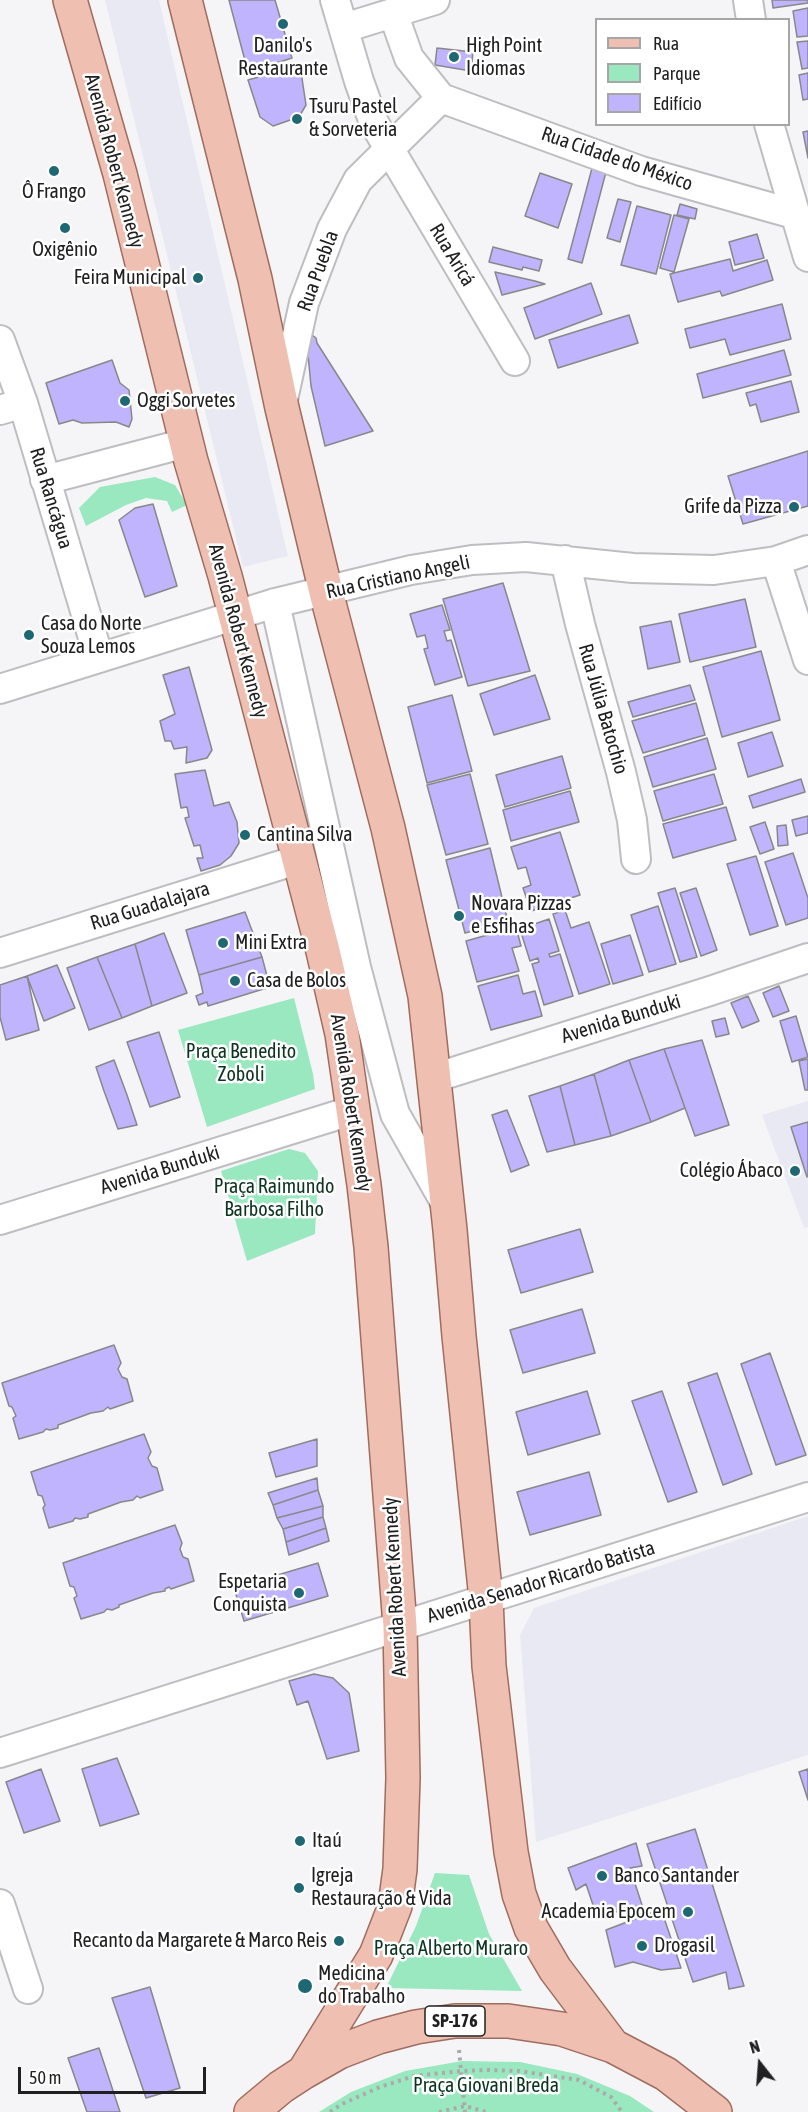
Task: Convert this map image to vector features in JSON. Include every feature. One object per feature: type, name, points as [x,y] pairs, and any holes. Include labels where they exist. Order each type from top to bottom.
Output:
[{"type":"main road","name":"Avenida Robert Kennedy","points":[[70,0],[120,174],[186,443],[300,859],[342,1034],[371,1247],[400,1626],[402,1838],[395,1906],[376,1955],[304,2072]]},
{"type":"main road","name":"Avenida Robert Kennedy","points":[[184,0],[255,279],[282,408],[326,592],[388,828],[425,996],[486,1599],[489,1665],[511,1852],[519,1894],[531,1928],[555,1969],[613,2046]]},
{"type":"main road","name":"SP-176","points":[[251,2112],[281,2087],[304,2072],[339,2052],[378,2037],[416,2027],[455,2022],[508,2021],[562,2029],[613,2046],[666,2073],[717,2112]]},
{"type":"street","name":"Rua Aricá","points":[[335,0],[358,81],[374,123],[515,361]]},
{"type":"street","points":[[344,28],[435,0]]},
{"type":"street","points":[[748,0],[751,18]]},
{"type":"street","points":[[389,150],[441,98],[410,58],[393,13]]},
{"type":"street","name":"Rua Cidade do México","points":[[441,98],[641,171],[794,214]]},
{"type":"street","points":[[770,126],[808,257]]},
{"type":"street","name":"Rua Puebla","points":[[282,408],[304,303],[332,229],[358,180],[389,150]]},
{"type":"street","name":"Rua Rancágua","points":[[0,340],[12,407],[45,480],[99,658]]},
{"type":"street","points":[[45,480],[186,443]]},
{"type":"street","name":"Rua Cristiano Angeli","points":[[0,689],[275,603],[411,570],[472,560],[526,557],[633,568],[714,570],[776,561],[808,550]]},
{"type":"street","name":"Rua Júlia Batochio","points":[[565,560],[580,624],[621,772],[632,820],[636,859]]},
{"type":"street","points":[[776,561],[808,660]]},
{"type":"street","name":"Avenida Robert Kennedy","points":[[275,603],[356,967],[395,1114],[448,1206]]},
{"type":"street","name":"Rua Guadalajara","points":[[0,953],[300,859]]},
{"type":"street","name":"Avenida Bunduki","points":[[434,1078],[808,958]]},
{"type":"street","name":"Avenida Bunduki","points":[[0,1220],[354,1110]]},
{"type":"street","name":"Avenida Senador Ricardo Batista","points":[[0,1753],[808,1497]]},
{"type":"street","points":[[0,1904],[28,1989]]},
{"type":"path","points":[[462,2071],[465,2112]]},
{"type":"path","points":[[330,2112],[380,2087],[414,2076],[462,2071],[519,2071],[579,2080],[611,2097],[622,2112]]},
{"type":"path","points":[[439,2112],[465,2106],[486,2112]]},
{"type":"shaded area","name":"Feira Municipal","points":[[105,0],[159,0],[288,556],[243,567]]},
{"type":"shaded area","name":"Colégio Ábaco","points":[[808,1101],[808,1227],[804,1228],[762,1115]]},
{"type":"shaded area","points":[[808,1516],[808,1755],[536,1842],[520,1635],[534,1608]]},
{"type":"green space","points":[[155,477],[175,485],[187,505],[172,512],[167,501],[146,498],[126,505],[86,526],[79,508],[100,487]]},
{"type":"green space","name":"Praça Benedito Zoboli","points":[[294,998],[315,1089],[207,1127],[178,1030]]},
{"type":"green space","name":"Praça Raimundo Barbosa Filho","points":[[289,1149],[305,1153],[318,1171],[315,1234],[247,1261],[221,1171]]},
{"type":"green space","name":"Praça Alberto Muraro","points":[[435,1873],[469,1875],[489,1934],[522,1991],[386,1988],[416,1926]]},
{"type":"green space","name":"Praça Giovani Breda","points":[[462,2061],[520,2062],[577,2074],[630,2096],[654,2112],[319,2112],[351,2092],[405,2071]]},
{"type":"building","points":[[229,0],[275,0],[292,58],[248,72]]},
{"type":"building","points":[[772,0],[808,0],[808,3],[773,8]]},
{"type":"building","points":[[808,8],[808,36],[797,37],[793,11]]},
{"type":"building","points":[[808,41],[808,68],[802,69],[797,42]]},
{"type":"building","name":"High Point Idiomas","points":[[437,48],[473,52],[471,71],[435,65]]},
{"type":"building","points":[[300,65],[306,105],[299,117],[273,126],[260,117],[248,80]]},
{"type":"building","points":[[808,73],[808,99],[803,100],[799,75]]},
{"type":"building","points":[[808,131],[808,158],[803,132]]},
{"type":"building","points":[[592,168],[606,172],[582,263],[568,259]]},
{"type":"building","points":[[540,173],[572,184],[558,228],[525,216]]},
{"type":"building","points":[[618,199],[631,202],[620,242],[607,238]]},
{"type":"building","points":[[680,204],[697,209],[695,219],[677,215]]},
{"type":"building","points":[[637,206],[671,215],[656,274],[621,265]]},
{"type":"building","points":[[674,215],[689,219],[674,272],[660,268]]},
{"type":"building","points":[[757,234],[764,258],[735,265],[729,242]]},
{"type":"building","points":[[493,247],[542,260],[539,271],[523,267],[522,270],[489,262]]},
{"type":"building","points":[[730,259],[733,271],[767,260],[773,280],[722,296],[720,291],[678,302],[670,274]]},
{"type":"building","points":[[495,272],[535,281],[545,284],[502,295]]},
{"type":"building","points":[[591,283],[602,314],[535,339],[524,308]]},
{"type":"building","points":[[782,304],[791,339],[730,355],[725,339],[690,348],[685,329]]},
{"type":"building","points":[[629,315],[638,343],[558,368],[549,340]]},
{"type":"building","points":[[312,335],[373,431],[325,446],[311,386],[307,344]]},
{"type":"building","points":[[784,350],[791,375],[703,398],[697,374]]},
{"type":"building","points":[[112,360],[120,383],[129,390],[132,419],[129,427],[116,422],[82,423],[73,420],[59,424],[46,383]]},
{"type":"building","points":[[791,381],[799,412],[761,422],[756,404],[750,406],[746,393]]},
{"type":"building","points":[[808,451],[808,506],[743,524],[728,476]]},
{"type":"building","points":[[153,504],[177,586],[145,597],[119,520],[135,508]]},
{"type":"building","points":[[503,583],[530,671],[468,686],[443,599]]},
{"type":"building","points":[[745,599],[756,647],[690,662],[679,614]]},
{"type":"building","points":[[442,605],[450,630],[444,631],[447,641],[451,640],[462,677],[435,685],[424,649],[428,648],[425,635],[417,637],[410,614]]},
{"type":"building","points":[[671,621],[680,662],[648,669],[640,627]]},
{"type":"building","points":[[761,651],[780,720],[722,737],[703,667]]},
{"type":"building","points":[[189,667],[212,750],[207,758],[186,763],[187,747],[174,749],[171,741],[165,741],[160,721],[175,714],[163,675]]},
{"type":"building","points":[[535,675],[550,719],[494,735],[480,694]]},
{"type":"building","points":[[690,685],[695,700],[633,717],[628,702]]},
{"type":"building","points":[[452,695],[472,771],[427,783],[408,707]]},
{"type":"building","points":[[696,703],[705,735],[643,753],[632,721]]},
{"type":"building","points":[[772,732],[783,766],[748,777],[738,743]]},
{"type":"building","points":[[707,738],[716,769],[653,787],[644,757]]},
{"type":"building","points":[[562,756],[571,788],[505,807],[496,775]]},
{"type":"building","points":[[205,770],[214,806],[229,802],[237,822],[239,843],[231,856],[220,865],[201,871],[197,858],[203,858],[200,845],[194,846],[185,818],[189,817],[187,807],[181,808],[175,774]]},
{"type":"building","points":[[470,774],[488,844],[446,855],[427,785]]},
{"type":"building","points":[[714,774],[723,804],[663,821],[654,791]]},
{"type":"building","points":[[801,779],[805,792],[753,808],[749,796]]},
{"type":"building","points":[[570,791],[579,822],[511,841],[503,810]]},
{"type":"building","points":[[726,807],[736,840],[673,858],[663,824]]},
{"type":"building","points":[[808,816],[808,833],[796,836],[792,820]]},
{"type":"building","points":[[765,822],[774,849],[760,854],[750,827]]},
{"type":"building","points":[[786,825],[788,845],[778,846],[777,826]]},
{"type":"building","points":[[560,832],[580,895],[531,911],[523,888],[531,885],[526,867],[518,869],[511,847]]},
{"type":"building","points":[[490,848],[508,922],[465,933],[446,860]]},
{"type":"building","points":[[793,853],[808,898],[808,918],[786,925],[765,862]]},
{"type":"building","points":[[756,856],[778,926],[750,935],[727,864]]},
{"type":"building","points":[[675,888],[697,957],[680,962],[658,893]]},
{"type":"building","points":[[696,888],[717,950],[701,956],[680,893]]},
{"type":"building","points":[[658,906],[676,964],[649,972],[631,915]]},
{"type":"building","points":[[565,910],[571,928],[589,922],[610,984],[579,994],[553,914]]},
{"type":"building","name":"Mini Extra","points":[[245,912],[262,957],[199,975],[186,930]]},
{"type":"building","points":[[549,919],[559,951],[549,954],[550,957],[560,954],[573,996],[544,1005],[532,964],[539,962],[538,958],[530,961],[520,929]]},
{"type":"building","points":[[516,927],[521,946],[512,948],[519,971],[477,982],[466,941]]},
{"type":"building","points":[[164,933],[187,993],[152,1006],[135,944]]},
{"type":"building","points":[[630,935],[643,975],[613,984],[601,944]]},
{"type":"building","points":[[135,944],[152,1006],[122,1018],[97,957]]},
{"type":"building","points":[[97,957],[122,1018],[89,1030],[67,968]]},
{"type":"building","name":"Casa de Bolos","points":[[262,957],[270,987],[208,1006],[207,1002],[199,1005],[196,996],[203,993],[199,975]]},
{"type":"building","points":[[57,965],[75,1008],[44,1021],[27,976]]},
{"type":"building","points":[[518,975],[523,994],[535,991],[542,1016],[491,1030],[478,986]]},
{"type":"building","points":[[27,976],[39,1030],[6,1040],[0,1017],[0,985]]},
{"type":"building","points":[[779,986],[789,1011],[773,1017],[763,993]]},
{"type":"building","points":[[748,996],[759,1021],[742,1028],[731,1003]]},
{"type":"building","points":[[796,1016],[808,1057],[792,1062],[780,1021]]},
{"type":"building","points":[[725,1018],[729,1034],[716,1037],[712,1021]]},
{"type":"building","points":[[159,1032],[180,1097],[150,1107],[127,1042]]},
{"type":"building","points":[[702,1040],[729,1125],[695,1136],[664,1049]]},
{"type":"building","points":[[664,1049],[685,1108],[651,1122],[629,1060]]},
{"type":"building","points":[[808,1059],[808,1090],[805,1090],[799,1061]]},
{"type":"building","points":[[114,1060],[137,1125],[118,1129],[96,1067]]},
{"type":"building","points":[[629,1060],[651,1122],[611,1136],[594,1074]]},
{"type":"building","points":[[594,1074],[611,1136],[575,1145],[560,1086]]},
{"type":"building","points":[[560,1086],[575,1145],[547,1152],[529,1096]]},
{"type":"building","points":[[507,1110],[529,1165],[511,1172],[492,1115]]},
{"type":"building","points":[[808,1122],[808,1176],[807,1177],[791,1127]]},
{"type":"building","points":[[580,1229],[593,1272],[521,1293],[508,1250]]},
{"type":"building","points":[[582,1309],[595,1353],[523,1373],[510,1330]]},
{"type":"building","points":[[114,1345],[121,1363],[118,1369],[122,1377],[127,1379],[133,1401],[110,1409],[108,1407],[103,1411],[58,1425],[58,1428],[46,1429],[19,1439],[13,1418],[16,1416],[12,1407],[9,1406],[2,1383]]},
{"type":"building","points":[[770,1353],[806,1455],[776,1465],[741,1364]]},
{"type":"building","points":[[717,1373],[752,1474],[723,1485],[688,1383]]},
{"type":"building","points":[[587,1391],[600,1434],[528,1455],[516,1412]]},
{"type":"building","points":[[662,1391],[697,1492],[668,1502],[632,1401]]},
{"type":"building","points":[[144,1434],[151,1452],[148,1458],[152,1466],[157,1468],[163,1490],[140,1498],[137,1496],[133,1500],[88,1514],[88,1517],[75,1518],[73,1521],[49,1528],[43,1508],[45,1505],[42,1496],[38,1495],[31,1472]]},
{"type":"building","points":[[317,1439],[317,1466],[276,1477],[269,1453]]},
{"type":"building","points":[[589,1472],[601,1515],[530,1535],[517,1492]]},
{"type":"building","points":[[317,1478],[318,1490],[273,1505],[268,1493]]},
{"type":"building","points":[[318,1490],[323,1506],[277,1518],[273,1505]]},
{"type":"building","points":[[323,1506],[323,1517],[283,1529],[277,1518]]},
{"type":"building","points":[[323,1517],[326,1528],[286,1542],[283,1529]]},
{"type":"building","points":[[175,1525],[182,1543],[180,1549],[183,1557],[188,1559],[194,1581],[171,1589],[169,1587],[165,1591],[153,1593],[119,1605],[112,1610],[107,1609],[81,1619],[74,1598],[77,1596],[74,1587],[70,1586],[63,1563]]},
{"type":"building","points":[[326,1528],[329,1541],[289,1555],[286,1542]]},
{"type":"building","points":[[318,1563],[328,1596],[244,1621],[234,1588]]},
{"type":"building","points":[[314,1674],[333,1678],[349,1693],[359,1751],[327,1759],[308,1701],[297,1705],[289,1681]]},
{"type":"building","points":[[117,1758],[139,1814],[100,1826],[82,1769]]},
{"type":"building","points":[[41,1769],[60,1821],[24,1833],[6,1782]]},
{"type":"building","points":[[808,1769],[808,1800],[799,1772]]},
{"type":"building","points":[[695,1829],[744,1986],[729,1989],[726,1972],[693,1982],[647,1844]]},
{"type":"building","name":"Banco Santander","points":[[636,1843],[642,1866],[630,1868],[642,1905],[597,1917],[586,1884],[576,1890],[568,1868]]},
{"type":"building","name":"Drogasil","points":[[661,1909],[681,1968],[661,1970],[633,1962],[615,1967],[606,1930]]},
{"type":"building","points":[[150,1987],[180,2088],[146,2098],[112,1998]]},
{"type":"building","points":[[99,2048],[120,2112],[87,2112],[68,2058]]},
{"type":"place","name":"Danilo's Restaurante","points":[[283,24]]},
{"type":"place","name":"High Point Idiomas","points":[[454,57]]},
{"type":"place","name":"Tsuru Pastel & Sorveteria","points":[[297,119]]},
{"type":"place","name":"Ô Frango","points":[[54,171]]},
{"type":"place","name":"Oxigênio","points":[[65,228]]},
{"type":"place","name":"Feira Municipal","points":[[198,278]]},
{"type":"place","name":"Oggi Sorvetes","points":[[125,401]]},
{"type":"place","name":"Grife da Pizza","points":[[794,507]]},
{"type":"place","name":"Casa do Norte Souza Lemos","points":[[29,635]]},
{"type":"place","name":"Cantina Silva","points":[[245,835]]},
{"type":"place","name":"Novara Pizzas e Esfihas","points":[[459,916]]},
{"type":"place","name":"Mini Extra","points":[[223,943]]},
{"type":"place","name":"Casa de Bolos","points":[[235,981]]},
{"type":"place","name":"Colégio Ábaco","points":[[795,1171]]},
{"type":"place","name":"Espetaria Conquista","points":[[299,1593]]},
{"type":"place","name":"Itaú","points":[[300,1841]]},
{"type":"place","name":"Banco Santander","points":[[602,1876]]},
{"type":"place","name":"Igreja Restauração & Vida","points":[[299,1888]]},
{"type":"place","name":"Academia Epocem","points":[[688,1912]]},
{"type":"place","name":"Recanto da Margarete & Marco Reis","points":[[339,1941]]},
{"type":"place","name":"Drogasil","points":[[642,1946]]},
{"type":"place","name":"Medicina do Trabalho","points":[[305,1986]]}]
